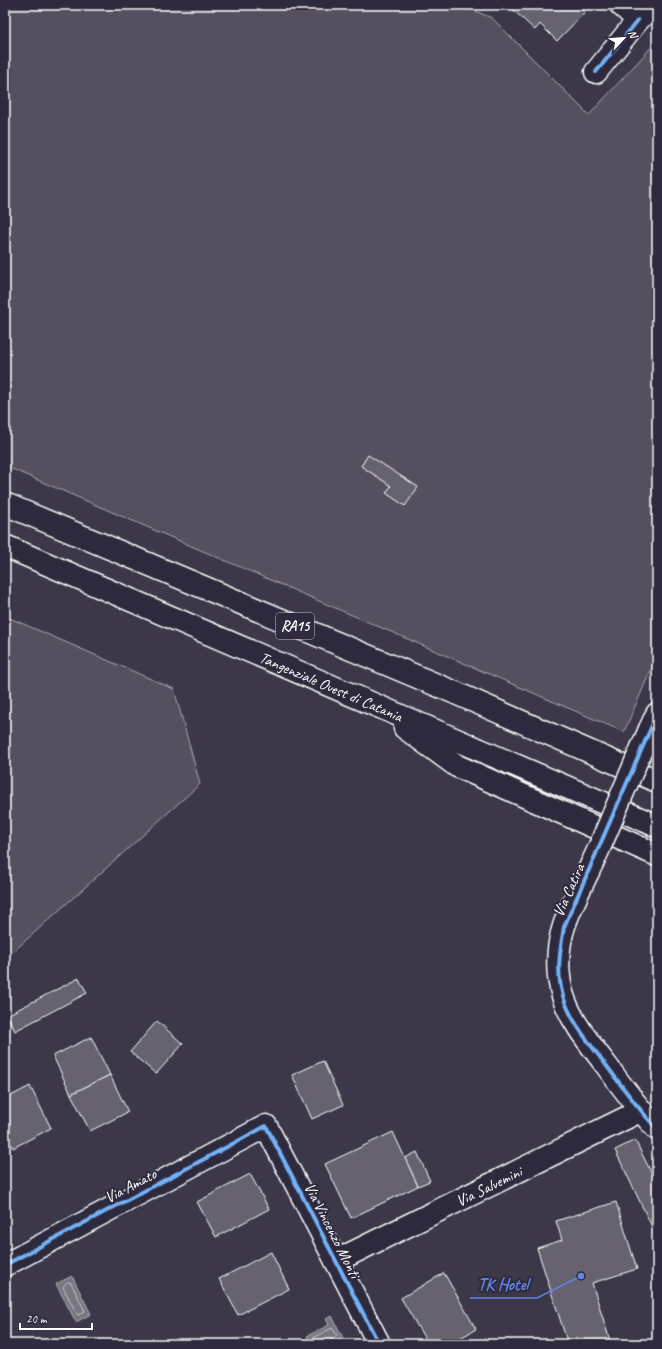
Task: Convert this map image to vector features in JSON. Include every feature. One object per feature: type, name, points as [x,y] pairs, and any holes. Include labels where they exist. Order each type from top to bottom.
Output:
[{"type":"main road","points":[[621,5],[638,20]]},
{"type":"main road","points":[[596,72],[638,20],[654,5]]},
{"type":"main road","name":"RA15","points":[[5,504],[451,691],[657,781]]},
{"type":"main road","name":"Tangenziale Ovest di Catania","points":[[5,546],[657,826]]},
{"type":"main road","points":[[375,705],[456,766],[657,855]]},
{"type":"main road","name":"Via Catira","points":[[654,722],[564,927],[559,952],[558,973],[563,996],[572,1017],[587,1040],[640,1111],[657,1129]]},
{"type":"main road","name":"Via Salvemini","points":[[336,1261],[640,1111]]},
{"type":"main road","name":"Via Vincenzo Monti","points":[[266,1126],[379,1344]]},
{"type":"main road","name":"Via Amato","points":[[5,1265],[266,1126]]},
{"type":"shaded area","points":[[5,5],[461,5],[492,18],[589,115],[657,41],[657,656],[624,732],[5,466]]},
{"type":"shaded area","points":[[5,616],[174,689],[200,784],[5,959]]},
{"type":"water","points":[[72,1276],[91,1314],[76,1322],[56,1284]]},
{"type":"water","points":[[332,1316],[343,1338],[331,1344],[311,1344],[307,1336],[329,1325],[326,1319]]},
{"type":"building","points":[[516,5],[577,5],[585,12],[557,41],[540,24],[535,30],[512,9]]},
{"type":"building","points":[[368,455],[418,487],[405,506],[386,493],[391,486],[361,466]]},
{"type":"building","points":[[79,978],[87,993],[15,1031],[7,1015]]},
{"type":"building","points":[[157,1021],[183,1044],[156,1074],[130,1052]]},
{"type":"building","points":[[91,1037],[110,1075],[71,1094],[53,1056]]},
{"type":"building","points":[[323,1061],[343,1105],[312,1119],[292,1075]]},
{"type":"building","points":[[110,1075],[128,1112],[90,1131],[71,1094]]},
{"type":"building","points":[[30,1086],[51,1128],[13,1148],[5,1133],[5,1099]]},
{"type":"building","points":[[393,1132],[418,1186],[351,1218],[325,1164]]},
{"type":"building","points":[[635,1140],[657,1184],[657,1237],[615,1150]]},
{"type":"building","points":[[417,1152],[430,1181],[418,1186],[405,1158]]},
{"type":"building","points":[[250,1174],[269,1209],[216,1237],[197,1202]]},
{"type":"building","points":[[616,1202],[637,1269],[592,1283],[611,1344],[568,1344],[537,1248],[562,1240],[556,1221]]},
{"type":"building","points":[[271,1252],[289,1289],[238,1315],[219,1279]]},
{"type":"building","points":[[444,1273],[476,1329],[450,1344],[428,1344],[401,1298]]},
{"type":"cycle path","points":[[596,72],[638,20]]},
{"type":"cycle path","points":[[657,714],[564,927],[559,970],[561,987],[566,1006],[576,1024],[624,1090],[657,1129]]},
{"type":"cycle path","points":[[5,1265],[266,1126],[379,1344]]},
{"type":"place","name":"TK Hotel","points":[[581,1276]]}]
